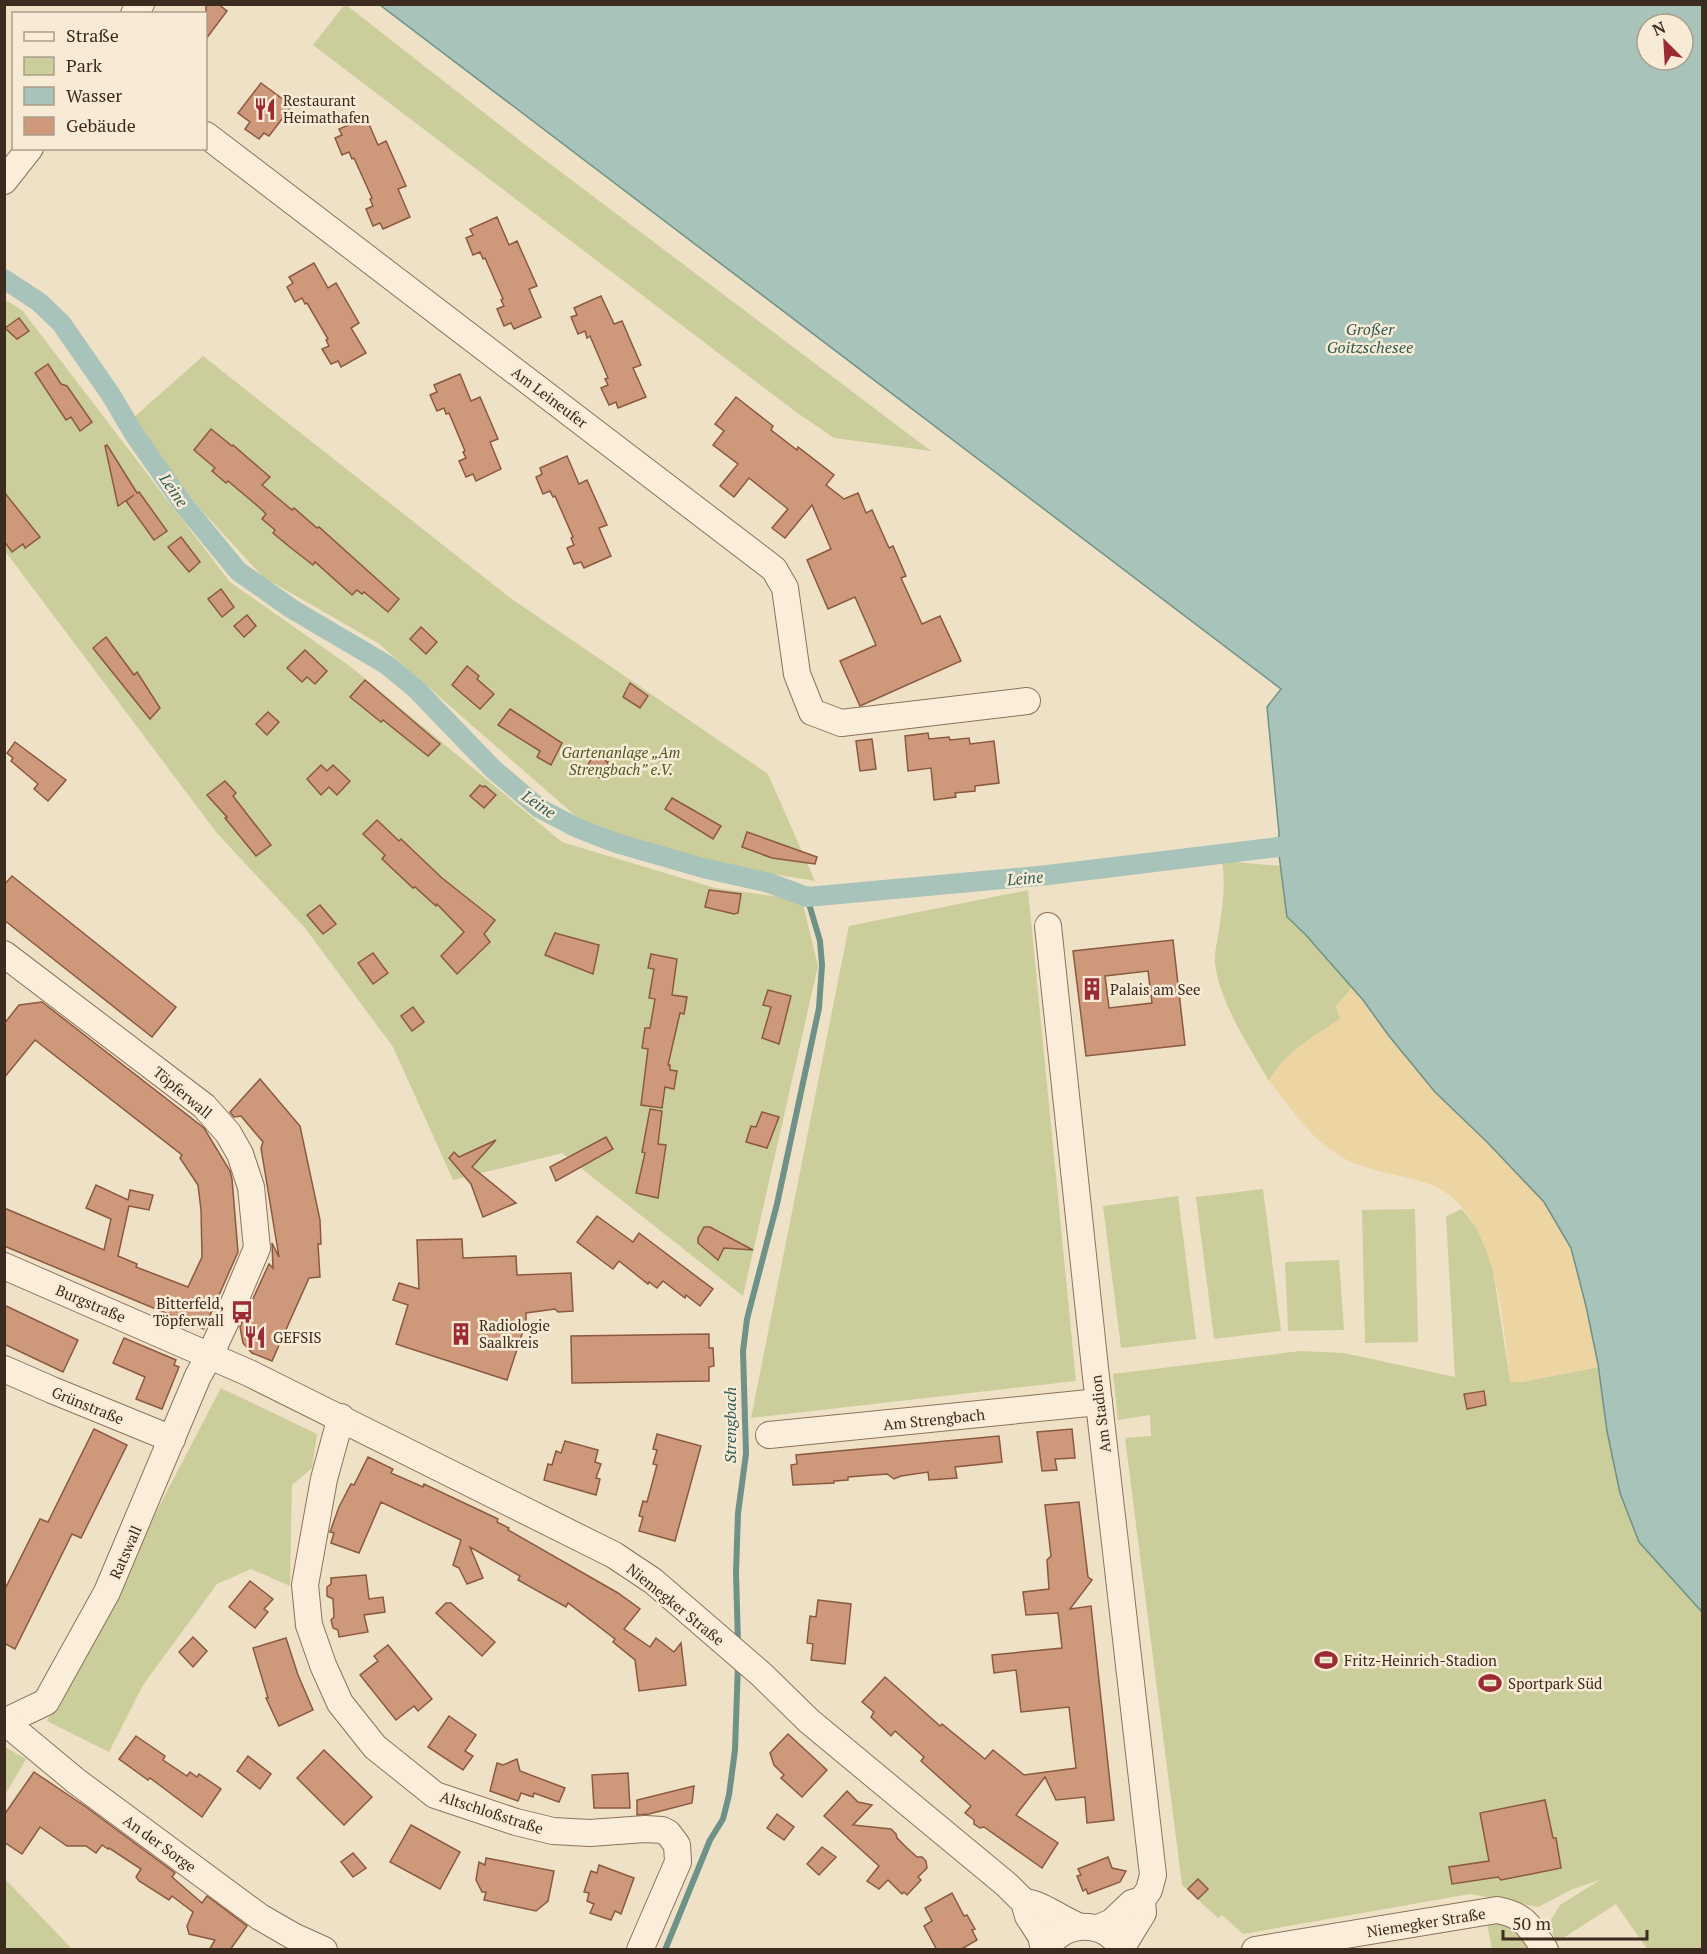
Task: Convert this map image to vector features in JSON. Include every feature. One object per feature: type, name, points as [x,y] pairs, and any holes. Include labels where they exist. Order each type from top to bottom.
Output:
[{"type":"street","name":"Am Leineufer","points":[[207,136],[774,569],[785,588],[797,674],[812,712],[841,723],[1028,701]]},
{"type":"street","points":[[4,181],[28,150]]},
{"type":"street","name":"Am Stadion","points":[[1048,926],[1153,1875],[1149,1890],[1142,1900],[1143,1913],[1123,1948]]},
{"type":"street","name":"Töpferwall","points":[[4,954],[204,1106],[228,1133],[240,1154],[251,1187],[257,1248],[210,1355]]},
{"type":"street","name":"Burgstraße","points":[[4,1266],[210,1355]]},
{"type":"street","name":"Niemegker Straße","points":[[210,1355],[341,1417],[614,1554],[652,1581],[762,1676],[809,1721],[1007,1885],[1024,1902],[1028,1916],[1041,1936],[1045,1950]]},
{"type":"street","name":"Ratswall","points":[[5,1722],[46,1702],[107,1592],[200,1372],[210,1355]]},
{"type":"street","name":"Grünstraße","points":[[4,1369],[172,1439]]},
{"type":"street","name":"Am Strengbach","points":[[769,1435],[1099,1402]]},
{"type":"street","name":"Altschloßstraße","points":[[341,1417],[324,1479],[304,1585],[309,1625],[340,1703],[375,1747],[435,1795],[516,1822],[553,1831],[590,1833],[645,1829],[662,1830],[668,1833],[677,1845],[678,1862],[640,1950]]},
{"type":"street","name":"An der Sorge","points":[[5,1722],[76,1781],[260,1917],[324,1950]]},
{"type":"street","points":[[1088,1927],[1112,1922],[1132,1903],[1142,1900]]},
{"type":"street","name":"Niemegker Straße","points":[[1024,1902],[1036,1903],[1062,1920],[1109,1933],[1123,1948]]},
{"type":"street","name":"Niemegker Straße","points":[[1255,1950],[1497,1911],[1514,1913],[1529,1926],[1545,1950]]},
{"type":"street","name":"Niemegker Straße","points":[[1045,1950],[1060,1933],[1088,1927]]},
{"type":"green space","points":[[345,4],[537,154],[931,451],[834,438],[796,412],[313,45]]},
{"type":"green space","points":[[4,299],[22,310],[230,582],[351,667],[562,842],[715,888],[802,900],[818,966],[743,1296],[562,1153],[453,1180],[393,1047],[305,928],[216,832],[5,551]]},
{"type":"green space","name":"Gartenanlage „Am Strengbach” e.V.","points":[[203,356],[509,597],[768,774],[815,881],[725,866],[588,827],[378,643],[263,577],[193,501],[133,418]]},
{"type":"green space","points":[[1222,861],[1281,866],[1287,917],[1352,988],[1336,1006],[1340,1019],[1291,1054],[1269,1081],[1236,1024],[1218,978],[1215,956],[1223,898]]},
{"type":"green space","points":[[1028,890],[1076,1381],[751,1418],[849,926]]},
{"type":"green space","points":[[1263,1189],[1281,1331],[1214,1339],[1196,1197]]},
{"type":"green space","points":[[1178,1196],[1196,1339],[1121,1348],[1103,1206]]},
{"type":"green space","points":[[1415,1209],[1418,1342],[1365,1343],[1362,1210]]},
{"type":"green space","points":[[1462,1209],[1476,1227],[1492,1263],[1510,1381],[1522,1382],[1598,1367],[1607,1431],[1620,1493],[1639,1542],[1702,1612],[1702,1949],[1647,1949],[1616,1904],[1557,1942],[1548,1925],[1560,1905],[1600,1880],[1573,1889],[1538,1907],[1470,1894],[1243,1934],[1222,1915],[1218,1918],[1182,1885],[1125,1438],[1151,1436],[1150,1415],[1118,1420],[1113,1374],[1300,1351],[1344,1353],[1455,1377],[1446,1216]]},
{"type":"green space","points":[[1339,1260],[1344,1330],[1288,1331],[1285,1262]]},
{"type":"green space","points":[[221,1388],[317,1434],[312,1468],[292,1485],[290,1586],[251,1569],[217,1584],[143,1685],[109,1752],[47,1721]]},
{"type":"green space","points":[[5,1747],[26,1759],[5,1795]]},
{"type":"green space","points":[[5,1879],[72,1949],[5,1949]]},
{"type":"green space","points":[[1506,1923],[1523,1934],[1535,1949],[1492,1949],[1487,1924]]},
{"type":"sand","points":[[1352,988],[1435,1092],[1544,1202],[1571,1248],[1598,1367],[1522,1382],[1510,1382],[1504,1329],[1492,1270],[1483,1241],[1469,1217],[1452,1197],[1429,1184],[1356,1164],[1334,1152],[1307,1128],[1269,1081],[1291,1054],[1340,1019],[1336,1006]]},
{"type":"water","name":"Großer Goitzschesee","points":[[380,5],[1702,5],[1702,1612],[1639,1542],[1620,1493],[1607,1431],[1598,1364],[1571,1248],[1544,1202],[1435,1092],[1363,1000],[1287,917],[1278,847],[1279,833],[1267,707],[1281,689]]},
{"type":"building","points":[[206,4],[218,4],[227,11],[207,38],[207,12]]},
{"type":"building","name":"Restaurant Heimathafen","points":[[261,83],[292,106],[269,136],[264,133],[259,139],[245,129],[250,122],[238,113]]},
{"type":"building","points":[[366,117],[378,145],[386,141],[406,186],[398,189],[410,217],[383,229],[380,223],[373,226],[366,209],[373,206],[370,199],[372,198],[354,158],[352,159],[349,152],[342,155],[335,138],[342,135],[339,129]]},
{"type":"building","points":[[497,217],[509,245],[517,241],[537,286],[529,289],[541,317],[514,329],[511,323],[504,326],[497,309],[504,306],[501,300],[503,299],[485,258],[483,259],[480,252],[473,255],[466,238],[473,235],[470,229]]},
{"type":"building","points":[[314,263],[328,288],[336,283],[359,323],[351,328],[366,353],[341,367],[338,361],[331,364],[322,349],[329,346],[326,340],[328,339],[307,303],[305,304],[302,298],[295,302],[287,287],[293,283],[289,277]]},
{"type":"building","points":[[601,296],[614,324],[622,321],[641,365],[633,368],[646,397],[618,408],[616,402],[609,405],[601,388],[608,385],[605,379],[608,378],[590,336],[587,338],[585,331],[578,334],[571,317],[577,315],[574,308]]},
{"type":"building","points":[[19,318],[29,331],[17,339],[5,328]]},
{"type":"building","points":[[48,364],[61,384],[67,386],[92,422],[80,431],[71,417],[66,420],[35,373]]},
{"type":"building","points":[[460,374],[471,401],[480,397],[498,439],[490,442],[501,469],[476,481],[473,474],[466,477],[459,461],[466,458],[463,452],[465,451],[449,413],[446,414],[444,408],[437,411],[430,395],[437,392],[434,385]]},
{"type":"building","points":[[736,397],[773,426],[771,430],[797,450],[798,447],[834,475],[826,485],[844,499],[858,493],[866,513],[872,510],[889,548],[893,546],[906,576],[901,578],[922,624],[940,616],[961,661],[860,706],[840,661],[876,645],[855,597],[828,609],[807,560],[831,549],[812,505],[785,538],[772,528],[788,509],[749,478],[734,497],[720,486],[738,464],[713,445],[724,431],[715,424]]},
{"type":"building","points":[[211,429],[270,477],[262,485],[292,510],[294,508],[317,528],[319,527],[399,599],[388,612],[364,592],[362,594],[357,590],[352,595],[315,562],[313,565],[291,548],[273,533],[275,530],[262,519],[266,514],[260,508],[228,481],[226,483],[212,471],[215,468],[194,450]]},
{"type":"building","points":[[107,445],[137,493],[139,492],[167,531],[154,540],[126,501],[134,495],[118,506],[105,446]]},
{"type":"building","points":[[567,456],[579,484],[587,480],[607,525],[599,528],[611,556],[584,568],[581,562],[574,564],[567,548],[574,545],[571,538],[573,537],[555,496],[553,497],[550,491],[543,494],[536,477],[542,474],[540,468]]},
{"type":"building","points":[[4,492],[40,537],[25,548],[23,544],[12,552],[4,541]]},
{"type":"building","points":[[181,537],[200,562],[189,572],[168,547]]},
{"type":"building","points":[[221,589],[234,607],[222,617],[208,599]]},
{"type":"building","points":[[247,615],[256,626],[244,637],[234,626]]},
{"type":"building","points":[[421,627],[437,642],[426,654],[410,639]]},
{"type":"building","points":[[106,637],[134,675],[137,672],[160,708],[150,719],[93,648]]},
{"type":"building","points":[[305,650],[327,671],[315,684],[307,677],[302,682],[287,668]]},
{"type":"building","points":[[467,666],[479,676],[477,679],[494,694],[480,709],[452,685]]},
{"type":"building","points":[[365,680],[440,744],[428,756],[350,697]]},
{"type":"building","points":[[630,683],[648,696],[640,708],[623,697]]},
{"type":"building","points":[[510,709],[562,743],[551,765],[537,757],[540,751],[498,725]]},
{"type":"building","points":[[268,712],[279,722],[267,735],[256,724]]},
{"type":"building","points":[[928,733],[929,739],[969,738],[970,744],[994,741],[999,783],[975,786],[975,791],[955,793],[956,797],[934,800],[931,768],[908,771],[905,736]]},
{"type":"building","points":[[872,739],[876,769],[860,771],[856,741]]},
{"type":"building","points":[[15,742],[66,780],[48,801],[34,789],[38,784],[11,761],[13,758],[7,753]]},
{"type":"building","points":[[594,754],[608,762],[600,778],[585,770]]},
{"type":"building","points":[[321,765],[327,771],[333,765],[350,781],[337,795],[329,787],[321,795],[307,779]]},
{"type":"building","points":[[225,781],[236,793],[233,796],[271,845],[256,856],[225,818],[227,817],[207,795]]},
{"type":"building","points":[[480,785],[485,786],[496,795],[484,808],[470,796]]},
{"type":"building","points":[[672,798],[721,826],[713,839],[665,809]]},
{"type":"building","points":[[377,820],[399,841],[401,839],[442,878],[495,920],[484,934],[490,942],[457,974],[441,956],[464,932],[437,904],[436,906],[415,887],[413,888],[382,859],[385,855],[363,834]]},
{"type":"building","points":[[747,832],[817,857],[815,864],[772,858],[742,847]]},
{"type":"building","points":[[12,876],[176,1007],[152,1037],[4,920],[4,885]]},
{"type":"building","points":[[709,890],[741,894],[738,913],[705,907]]},
{"type":"building","points":[[320,905],[336,924],[323,934],[307,915]]},
{"type":"building","points":[[555,933],[599,945],[593,974],[545,955]]},
{"type":"building","name":"Palais am See","points":[[1173,940],[1185,1045],[1086,1056],[1073,951]],"holes":[[[1148,971],[1152,1003],[1109,1008],[1105,976]]]},
{"type":"building","points":[[373,953],[388,973],[373,984],[358,963]]},
{"type":"building","points":[[651,954],[677,959],[672,995],[687,997],[684,1014],[680,1013],[668,1065],[670,1065],[670,1070],[677,1071],[674,1089],[665,1087],[662,1108],[641,1105],[648,1049],[642,1048],[645,1028],[650,1028],[655,999],[649,998],[654,969],[648,968]]},
{"type":"building","points":[[768,990],[791,996],[779,1044],[762,1038],[771,1007],[763,1005]]},
{"type":"building","points":[[42,1002],[204,1128],[230,1171],[238,1252],[204,1329],[4,1246],[4,1208],[104,1250],[111,1219],[86,1208],[96,1185],[128,1200],[130,1190],[153,1195],[149,1210],[129,1206],[118,1256],[137,1264],[136,1267],[188,1287],[202,1257],[198,1185],[180,1158],[182,1155],[35,1040],[4,1078],[4,1024],[19,1005]]},
{"type":"building","points":[[413,1007],[424,1022],[412,1031],[401,1016]]},
{"type":"building","points":[[260,1079],[300,1126],[320,1220],[321,1244],[318,1244],[320,1277],[309,1278],[272,1361],[252,1353],[243,1343],[240,1327],[269,1264],[273,1268],[272,1243],[279,1257],[261,1148],[263,1142],[241,1116],[234,1117],[230,1112]]},
{"type":"building","points":[[650,1109],[662,1111],[658,1144],[666,1145],[658,1198],[636,1193],[645,1153],[642,1152]]},
{"type":"building","points":[[762,1112],[779,1117],[767,1148],[746,1142],[751,1126],[756,1127]]},
{"type":"building","points":[[606,1137],[613,1149],[556,1181],[550,1167]]},
{"type":"building","points":[[496,1140],[472,1167],[516,1203],[483,1217],[471,1184],[449,1158],[454,1152],[459,1157]]},
{"type":"building","points":[[597,1216],[633,1242],[639,1233],[713,1289],[700,1306],[663,1281],[657,1288],[649,1282],[648,1284],[619,1261],[613,1269],[577,1242]]},
{"type":"building","points":[[704,1227],[710,1227],[753,1250],[724,1248],[718,1260],[698,1243]]},
{"type":"building","points":[[462,1239],[463,1258],[516,1256],[517,1275],[571,1273],[573,1311],[558,1312],[555,1309],[526,1313],[526,1322],[507,1380],[396,1344],[408,1305],[393,1300],[399,1283],[419,1289],[417,1240]]},
{"type":"building","points":[[4,1305],[78,1340],[63,1372],[4,1344]]},
{"type":"building","points":[[709,1334],[709,1348],[713,1348],[714,1366],[709,1367],[709,1381],[572,1383],[571,1336]]},
{"type":"building","points":[[124,1338],[176,1360],[174,1365],[179,1367],[162,1409],[136,1399],[145,1377],[113,1363]]},
{"type":"building","points":[[1484,1391],[1486,1405],[1467,1409],[1464,1394]]},
{"type":"building","points":[[94,1429],[127,1445],[81,1538],[72,1534],[15,1649],[4,1643],[4,1591],[40,1519],[48,1522]]},
{"type":"building","points":[[1072,1429],[1075,1458],[1055,1459],[1057,1470],[1042,1471],[1037,1432]]},
{"type":"building","points":[[657,1434],[701,1446],[675,1541],[639,1531],[643,1517],[639,1516],[643,1501],[647,1502],[657,1465],[653,1464],[657,1450],[653,1449]]},
{"type":"building","points":[[999,1436],[1002,1462],[955,1467],[957,1478],[929,1480],[928,1472],[894,1479],[887,1474],[848,1477],[848,1480],[834,1481],[834,1483],[793,1485],[791,1465],[797,1464],[796,1455]]},
{"type":"building","points":[[565,1441],[598,1450],[595,1462],[601,1464],[596,1478],[600,1479],[596,1495],[544,1480],[548,1464],[552,1465],[556,1451],[561,1453]]},
{"type":"building","points":[[368,1457],[393,1469],[391,1473],[423,1487],[424,1484],[498,1519],[497,1522],[509,1528],[508,1530],[618,1593],[640,1609],[624,1629],[650,1647],[656,1638],[674,1652],[681,1643],[686,1685],[639,1691],[635,1660],[613,1642],[615,1639],[568,1603],[566,1607],[518,1580],[520,1576],[470,1547],[483,1578],[467,1584],[459,1568],[453,1565],[461,1540],[381,1502],[359,1553],[331,1543],[334,1533],[330,1532],[339,1507],[351,1484],[354,1485]]},
{"type":"building","points":[[1079,1502],[1088,1577],[1092,1580],[1070,1609],[1091,1606],[1114,1820],[1087,1823],[1085,1797],[1056,1800],[1045,1777],[1016,1815],[1058,1843],[1042,1868],[984,1827],[980,1828],[974,1824],[974,1820],[965,1813],[971,1806],[921,1761],[924,1757],[895,1731],[891,1736],[871,1717],[874,1712],[862,1702],[885,1677],[940,1726],[942,1724],[985,1759],[993,1750],[1024,1775],[1076,1768],[1069,1707],[1021,1712],[1016,1670],[994,1673],[992,1655],[1062,1648],[1058,1613],[1026,1615],[1023,1592],[1049,1589],[1047,1560],[1051,1556],[1045,1505]]},
{"type":"building","points":[[366,1575],[369,1599],[383,1597],[385,1612],[364,1615],[368,1632],[339,1637],[338,1630],[333,1628],[331,1620],[334,1617],[333,1599],[327,1596],[327,1587],[331,1584],[331,1578]]},
{"type":"building","points":[[250,1581],[273,1599],[264,1609],[268,1612],[255,1628],[229,1607]]},
{"type":"building","points":[[818,1600],[851,1604],[845,1664],[811,1660],[813,1644],[807,1643],[810,1616],[816,1617]]},
{"type":"building","points":[[446,1603],[451,1603],[495,1642],[482,1656],[436,1613]]},
{"type":"building","points":[[193,1637],[207,1651],[193,1667],[179,1652]]},
{"type":"building","points":[[286,1638],[313,1710],[279,1726],[266,1698],[268,1698],[253,1648]]},
{"type":"building","points":[[388,1645],[432,1699],[418,1711],[414,1706],[396,1720],[360,1675],[378,1661],[374,1656]]},
{"type":"building","points":[[449,1716],[476,1735],[465,1751],[473,1756],[463,1770],[428,1747]]},
{"type":"building","points":[[788,1734],[827,1770],[802,1797],[781,1778],[784,1775],[774,1765],[770,1753]]},
{"type":"building","points":[[136,1736],[165,1756],[163,1760],[187,1776],[190,1772],[197,1777],[199,1774],[221,1789],[202,1817],[150,1778],[148,1780],[119,1759]]},
{"type":"building","points":[[324,1750],[372,1797],[344,1825],[297,1778]]},
{"type":"building","points":[[248,1756],[271,1774],[260,1789],[237,1771]]},
{"type":"building","points":[[517,1759],[520,1771],[565,1788],[559,1802],[534,1793],[533,1797],[521,1793],[518,1801],[490,1791],[497,1763],[503,1765]]},
{"type":"building","points":[[34,1772],[86,1807],[175,1873],[172,1877],[202,1903],[207,1896],[247,1926],[230,1950],[209,1950],[215,1940],[189,1934],[187,1926],[193,1912],[172,1896],[169,1900],[139,1881],[136,1877],[141,1869],[109,1848],[102,1845],[96,1853],[86,1846],[67,1846],[40,1827],[22,1854],[4,1842],[4,1815]]},
{"type":"building","points":[[628,1773],[630,1808],[594,1808],[592,1775]]},
{"type":"building","points":[[694,1786],[692,1803],[637,1815],[637,1800]]},
{"type":"building","points":[[847,1791],[858,1802],[872,1805],[853,1825],[891,1829],[907,1848],[926,1861],[927,1868],[918,1877],[921,1880],[907,1895],[904,1892],[902,1894],[888,1880],[879,1889],[867,1881],[879,1866],[824,1816]]},
{"type":"building","points":[[1545,1800],[1553,1838],[1556,1838],[1561,1868],[1501,1880],[1498,1877],[1452,1884],[1449,1867],[1489,1861],[1480,1813]]},
{"type":"building","points":[[777,1814],[794,1827],[784,1840],[767,1828]]},
{"type":"building","points":[[411,1825],[460,1852],[440,1889],[390,1862]]},
{"type":"building","points":[[822,1847],[836,1857],[819,1875],[807,1864]]},
{"type":"building","points":[[353,1853],[366,1868],[353,1877],[341,1862]]},
{"type":"building","points":[[1108,1857],[1112,1868],[1126,1871],[1120,1882],[1088,1894],[1086,1889],[1083,1891],[1077,1876],[1081,1875],[1078,1869]]},
{"type":"building","points":[[486,1858],[554,1871],[548,1901],[536,1911],[484,1900],[486,1892],[482,1892],[476,1880],[479,1862],[485,1865]]},
{"type":"building","points":[[599,1865],[634,1878],[621,1914],[615,1911],[611,1920],[590,1913],[594,1904],[587,1901],[589,1893],[584,1892],[591,1871],[597,1873]]},
{"type":"building","points":[[1198,1879],[1208,1889],[1198,1899],[1188,1889]]},
{"type":"building","points":[[952,1893],[964,1916],[967,1915],[975,1929],[972,1930],[977,1940],[960,1950],[937,1950],[924,1926],[932,1921],[925,1908]]},
{"type":"waterway","name":"Leine","points":[[4,279],[39,302],[61,323],[183,504],[238,571],[292,609],[387,665],[416,689],[493,769],[539,808],[575,827],[616,843],[703,868],[769,883],[807,897],[1048,875],[1278,847]]},
{"type":"waterway","name":"Strengbach","points":[[738,1644],[736,1573],[738,1513],[746,1454],[743,1351],[747,1319],[777,1204],[819,1008],[822,965],[820,941],[807,897]]},
{"type":"waterway","name":"Strengbach","points":[[665,1950],[710,1840],[723,1819],[735,1750],[738,1663]]},
{"type":"place","name":"Restaurant Heimathafen","points":[[265,109]]},
{"type":"place","name":"Palais am See","points":[[1092,989]]},
{"type":"place","name":"Bitterfeld, Töpferwall","points":[[242,1312]]},
{"type":"place","name":"Radiologie Saalkreis","points":[[461,1334]]},
{"type":"place","name":"GEFSIS","points":[[255,1337]]},
{"type":"place","name":"Fritz-Heinrich-Stadion","points":[[1326,1660]]},
{"type":"place","name":"Sportpark Süd","points":[[1490,1683]]}]
